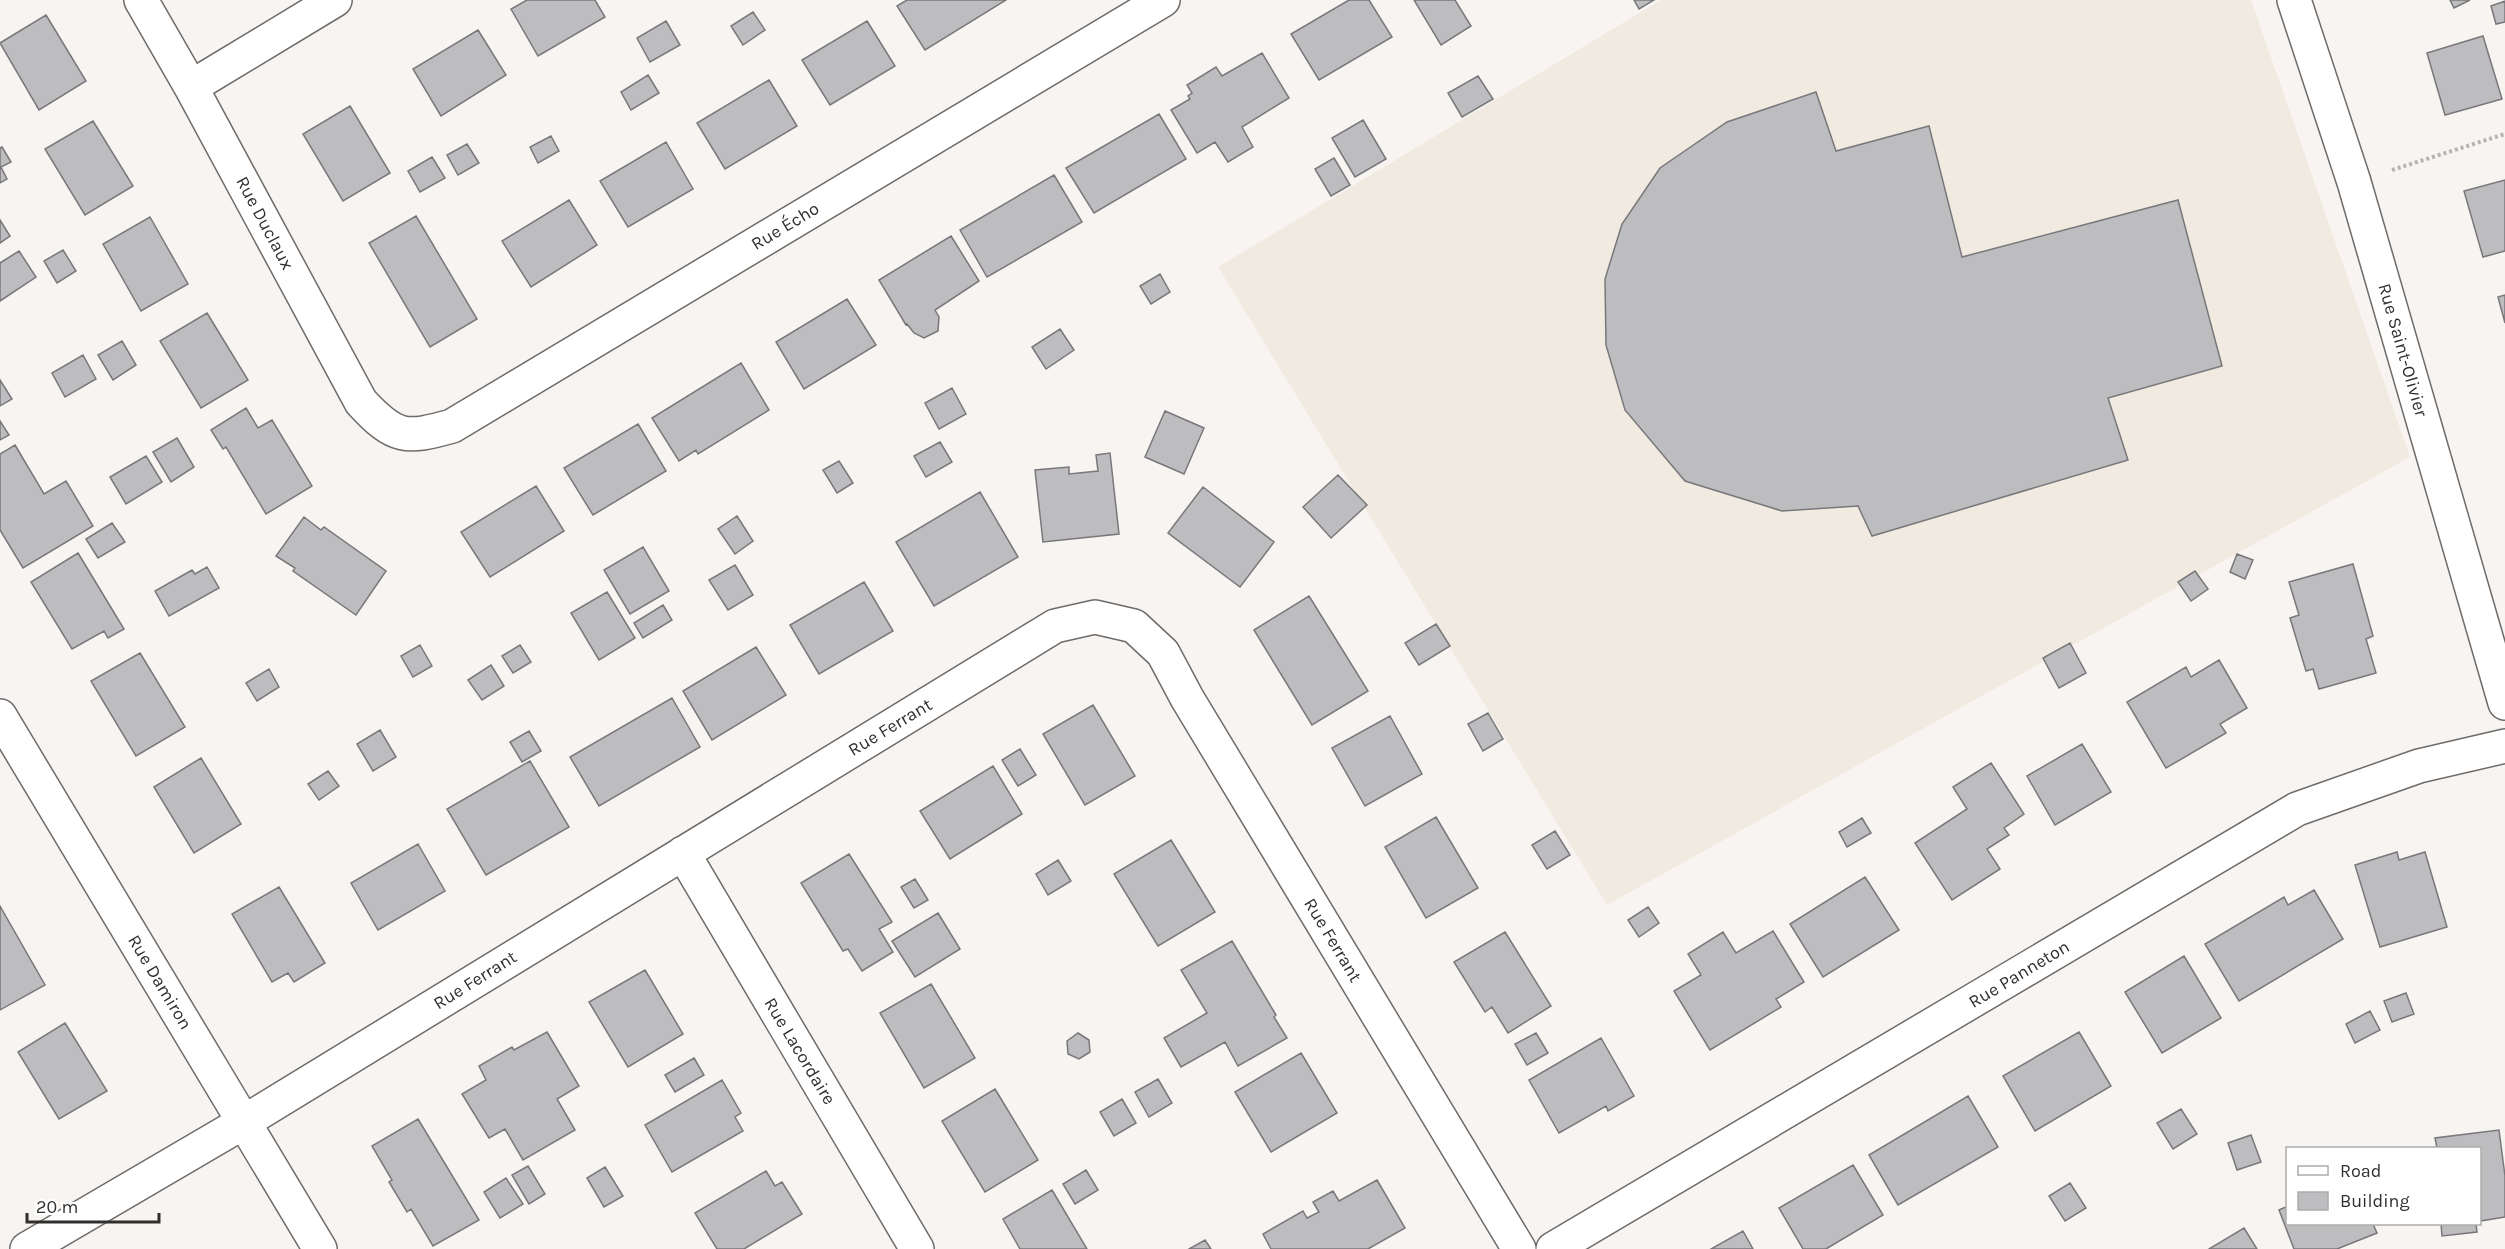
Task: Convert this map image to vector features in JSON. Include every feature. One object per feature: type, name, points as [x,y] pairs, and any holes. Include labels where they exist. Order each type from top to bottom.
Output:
[{"type":"street","name":"Rue Duclaux","points":[[141,0],[191,87],[361,402],[376,419],[401,434]]},
{"type":"street","points":[[191,87],[335,0]]},
{"type":"street","name":"Rue Écho","points":[[401,434],[420,435],[452,426],[1163,0]]},
{"type":"street","name":"Rue Saint-Olivier","points":[[2294,0],[2354,182],[2505,703]]},
{"type":"street","name":"Rue Ferrant","points":[[27,1249],[244,1122],[1055,626],[1095,617],[1134,626],[1164,653],[1187,698],[1518,1249]]},
{"type":"street","name":"Rue Damiron","points":[[0,716],[320,1249]]},
{"type":"street","name":"Rue Panneton","points":[[1553,1249],[2296,809],[2419,766],[2505,746]]},
{"type":"street","name":"Rue Lacordaire","points":[[682,853],[917,1249]]},
{"type":"path","points":[[2354,182],[2505,134]]},
{"type":"shaded area","points":[[1661,0],[2251,0],[2410,457],[1607,905],[1218,267]]},
{"type":"building","points":[[527,0],[595,0],[605,17],[538,56],[511,9]]},
{"type":"building","points":[[907,0],[1006,0],[925,50],[897,6]]},
{"type":"building","points":[[1349,0],[1369,0],[1392,37],[1319,80],[1291,34]]},
{"type":"building","points":[[1414,0],[1455,0],[1471,26],[1441,45]]},
{"type":"building","points":[[1634,0],[1654,0],[1639,9]]},
{"type":"building","points":[[2450,0],[2470,0],[2454,8]]},
{"type":"building","points":[[2505,1],[2505,22],[2496,24],[2491,6]]},
{"type":"building","points":[[753,12],[765,30],[743,45],[731,26]]},
{"type":"building","points":[[46,15],[86,81],[39,110],[0,43]]},
{"type":"building","points":[[666,21],[680,45],[650,62],[637,38]]},
{"type":"building","points":[[867,21],[895,66],[830,105],[802,60]]},
{"type":"building","points":[[478,30],[506,75],[441,116],[413,69]]},
{"type":"building","points":[[2483,36],[2502,99],[2445,115],[2427,53]]},
{"type":"building","points":[[1262,53],[1289,98],[1242,127],[1253,147],[1228,162],[1215,142],[1197,153],[1171,110],[1190,99],[1188,96],[1192,93],[1187,85],[1216,67],[1222,76]]},
{"type":"building","points":[[648,75],[659,93],[631,110],[621,92]]},
{"type":"building","points":[[1478,76],[1493,99],[1462,117],[1448,93]]},
{"type":"building","points":[[769,80],[797,126],[725,169],[697,123]]},
{"type":"building","points":[[1816,92],[1836,151],[1929,126],[1962,257],[2178,200],[2222,366],[2108,398],[2128,460],[1872,536],[1858,506],[1782,511],[1685,481],[1625,410],[1606,345],[1605,279],[1622,224],[1660,168],[1727,122]]},
{"type":"building","points":[[350,106],[390,173],[343,201],[303,134]]},
{"type":"building","points":[[1159,114],[1186,159],[1094,213],[1066,168]]},
{"type":"building","points":[[1363,120],[1386,159],[1355,177],[1332,138]]},
{"type":"building","points":[[93,121],[133,186],[85,215],[45,149]]},
{"type":"building","points":[[551,136],[559,151],[538,163],[530,147]]},
{"type":"building","points":[[666,142],[693,189],[628,227],[600,181]]},
{"type":"building","points":[[467,144],[479,163],[458,175],[447,155]]},
{"type":"building","points":[[2,147],[11,162],[1,167],[7,179],[0,183],[0,148]]},
{"type":"building","points":[[432,157],[445,178],[420,192],[408,171]]},
{"type":"building","points":[[1334,158],[1350,185],[1331,196],[1315,169]]},
{"type":"building","points":[[1054,175],[1082,222],[987,277],[960,230]]},
{"type":"building","points":[[2505,180],[2505,251],[2483,257],[2464,191]]},
{"type":"building","points":[[569,200],[597,245],[531,287],[502,241]]},
{"type":"building","points":[[416,216],[477,319],[430,347],[369,243]]},
{"type":"building","points":[[150,217],[188,284],[141,311],[103,244]]},
{"type":"building","points":[[0,220],[10,236],[0,243]]},
{"type":"building","points":[[951,236],[979,281],[935,310],[939,317],[938,331],[924,338],[914,333],[906,325],[879,280]]},
{"type":"building","points":[[63,250],[76,271],[57,283],[44,261]]},
{"type":"building","points":[[19,251],[36,277],[0,301],[0,263]]},
{"type":"building","points":[[1160,274],[1170,292],[1151,304],[1140,286]]},
{"type":"building","points":[[2505,295],[2505,323],[2498,297]]},
{"type":"building","points":[[847,299],[876,345],[804,389],[776,342]]},
{"type":"building","points":[[207,313],[248,380],[201,408],[160,341]]},
{"type":"building","points":[[1060,329],[1074,350],[1046,369],[1032,347]]},
{"type":"building","points":[[122,341],[136,365],[113,380],[98,355]]},
{"type":"building","points":[[83,355],[96,379],[65,397],[52,373]]},
{"type":"building","points":[[741,363],[769,410],[698,454],[696,450],[679,461],[652,418]]},
{"type":"building","points":[[0,380],[12,399],[0,406]]},
{"type":"building","points":[[952,388],[966,414],[939,429],[925,403]]},
{"type":"building","points":[[246,408],[258,428],[272,420],[312,486],[266,514],[226,447],[223,449],[211,430]]},
{"type":"building","points":[[1165,411],[1204,428],[1184,474],[1145,457]]},
{"type":"building","points":[[0,421],[9,435],[0,440]]},
{"type":"building","points":[[638,424],[666,471],[593,515],[564,468]]},
{"type":"building","points":[[177,438],[194,467],[171,482],[153,452]]},
{"type":"building","points":[[940,442],[952,462],[926,477],[914,456]]},
{"type":"building","points":[[15,445],[44,494],[66,481],[93,526],[23,568],[0,530],[0,454]]},
{"type":"building","points":[[1110,453],[1119,534],[1043,542],[1035,470],[1069,467],[1069,474],[1098,471],[1096,455]]},
{"type":"building","points":[[146,456],[162,482],[126,504],[110,477]]},
{"type":"building","points":[[839,461],[853,483],[837,493],[823,470]]},
{"type":"building","points":[[1338,475],[1367,505],[1331,538],[1303,507]]},
{"type":"building","points":[[536,486],[564,531],[490,577],[461,532]]},
{"type":"building","points":[[1203,487],[1274,542],[1240,587],[1168,533]]},
{"type":"building","points":[[980,492],[1018,557],[934,606],[896,542]]},
{"type":"building","points":[[737,516],[753,541],[735,554],[718,529]]},
{"type":"building","points":[[304,517],[321,530],[324,527],[386,571],[356,615],[293,571],[295,568],[276,556]]},
{"type":"building","points":[[112,523],[125,542],[98,558],[86,539]]},
{"type":"building","points":[[643,547],[669,591],[630,614],[604,570]]},
{"type":"building","points":[[78,553],[124,629],[108,638],[104,631],[72,649],[31,582]]},
{"type":"building","points":[[2237,554],[2253,560],[2245,579],[2230,572]]},
{"type":"building","points":[[2353,564],[2373,636],[2366,639],[2376,673],[2319,689],[2313,669],[2306,671],[2290,618],[2299,615],[2289,582]]},
{"type":"building","points":[[735,565],[753,595],[728,610],[709,580]]},
{"type":"building","points":[[207,567],[219,588],[169,616],[155,591],[192,570],[195,574]]},
{"type":"building","points":[[2195,571],[2208,589],[2191,601],[2178,582]]},
{"type":"building","points":[[864,582],[893,631],[819,674],[790,625]]},
{"type":"building","points":[[607,592],[635,638],[599,660],[571,613]]},
{"type":"building","points":[[1309,596],[1368,691],[1312,725],[1254,630]]},
{"type":"building","points":[[663,605],[672,620],[643,638],[634,623]]},
{"type":"building","points":[[1436,624],[1450,646],[1419,665],[1405,643]]},
{"type":"building","points":[[2070,643],[2086,673],[2059,688],[2043,658]]},
{"type":"building","points":[[420,645],[432,666],[413,677],[401,656]]},
{"type":"building","points":[[520,645],[531,662],[513,673],[502,656]]},
{"type":"building","points":[[756,647],[786,695],[712,740],[683,691]]},
{"type":"building","points":[[140,653],[185,727],[136,756],[91,681]]},
{"type":"building","points":[[2219,660],[2247,708],[2220,724],[2226,733],[2166,768],[2127,702],[2186,667],[2191,677]]},
{"type":"building","points":[[491,665],[504,686],[482,700],[468,680]]},
{"type":"building","points":[[269,669],[279,687],[257,701],[246,683]]},
{"type":"building","points":[[672,698],[700,747],[599,806],[570,757]]},
{"type":"building","points":[[1093,705],[1135,776],[1085,805],[1043,734]]},
{"type":"building","points":[[1488,713],[1503,739],[1483,751],[1468,724]]},
{"type":"building","points":[[1390,716],[1422,774],[1365,806],[1332,748]]},
{"type":"building","points":[[380,730],[396,757],[373,771],[357,744]]},
{"type":"building","points":[[529,731],[541,751],[522,762],[510,742]]},
{"type":"building","points":[[2082,744],[2111,792],[2055,825],[2027,776]]},
{"type":"building","points":[[1020,749],[1036,775],[1018,786],[1002,760]]},
{"type":"building","points":[[201,758],[241,824],[194,853],[154,787]]},
{"type":"building","points":[[530,761],[569,827],[486,875],[447,809]]},
{"type":"building","points":[[1991,763],[2024,814],[2004,828],[2009,835],[1987,849],[2000,869],[1952,900],[1915,843],[1967,809],[1953,787]]},
{"type":"building","points":[[993,766],[1022,814],[950,859],[920,811]]},
{"type":"building","points":[[328,771],[339,786],[319,800],[308,784]]},
{"type":"building","points":[[1436,817],[1478,888],[1426,918],[1385,847]]},
{"type":"building","points":[[1862,818],[1871,833],[1847,847],[1839,832]]},
{"type":"building","points":[[1555,831],[1570,855],[1547,869],[1532,845]]},
{"type":"building","points":[[1171,840],[1215,912],[1158,946],[1114,874]]},
{"type":"building","points":[[418,844],[445,891],[378,930],[351,883]]},
{"type":"building","points":[[2397,852],[2399,860],[2425,852],[2447,927],[2380,947],[2355,865]]},
{"type":"building","points":[[849,854],[892,922],[879,929],[893,952],[862,971],[848,949],[843,951],[801,883]]},
{"type":"building","points":[[1058,860],[1071,881],[1048,895],[1036,874]]},
{"type":"building","points":[[1865,877],[1899,930],[1823,977],[1790,924]]},
{"type":"building","points":[[915,879],[928,900],[914,908],[901,887]]},
{"type":"building","points":[[279,887],[325,963],[294,982],[288,973],[272,982],[232,914]]},
{"type":"building","points":[[2314,890],[2343,939],[2239,1001],[2205,944],[2284,897],[2288,905]]},
{"type":"building","points":[[0,906],[45,985],[0,1010]]},
{"type":"building","points":[[1648,907],[1659,923],[1639,937],[1628,920]]},
{"type":"building","points":[[938,913],[960,949],[915,977],[892,941]]},
{"type":"building","points":[[1773,931],[1804,982],[1776,999],[1781,1007],[1710,1050],[1674,991],[1701,975],[1688,954],[1723,932],[1736,953]]},
{"type":"building","points":[[1505,932],[1551,1006],[1508,1033],[1492,1007],[1485,1012],[1454,962]]},
{"type":"building","points":[[1232,941],[1287,1038],[1238,1066],[1225,1042],[1181,1067],[1164,1038],[1207,1013],[1181,970]]},
{"type":"building","points":[[2184,956],[2221,1018],[2162,1053],[2125,992]]},
{"type":"building","points":[[645,970],[683,1034],[628,1067],[589,1002]]},
{"type":"building","points":[[931,984],[975,1058],[924,1088],[880,1013]]},
{"type":"building","points":[[2406,993],[2414,1014],[2392,1022],[2384,1001]]},
{"type":"building","points":[[2370,1011],[2380,1030],[2355,1043],[2346,1024]]},
{"type":"building","points":[[65,1023],[107,1091],[59,1119],[18,1052]]},
{"type":"building","points":[[547,1032],[579,1086],[557,1099],[575,1130],[523,1160],[505,1129],[489,1138],[462,1094],[486,1080],[479,1066],[512,1047],[514,1050]]},
{"type":"building","points":[[2079,1032],[2111,1086],[2035,1131],[2003,1076]]},
{"type":"building","points":[[1078,1033],[1089,1040],[1090,1052],[1079,1059],[1068,1054],[1067,1041]]},
{"type":"building","points":[[1536,1033],[1548,1053],[1527,1065],[1515,1044]]},
{"type":"building","points":[[1601,1038],[1634,1096],[1608,1111],[1606,1106],[1559,1133],[1529,1080]]},
{"type":"building","points":[[1301,1053],[1337,1113],[1271,1152],[1235,1092]]},
{"type":"building","points":[[694,1058],[704,1075],[675,1092],[665,1075]]},
{"type":"building","points":[[1158,1079],[1172,1103],[1149,1117],[1135,1092]]},
{"type":"building","points":[[722,1080],[741,1113],[735,1117],[743,1131],[672,1172],[645,1125]]},
{"type":"building","points":[[995,1089],[1038,1160],[985,1192],[942,1121]]},
{"type":"building","points":[[1968,1096],[1998,1147],[1898,1205],[1869,1155]]},
{"type":"building","points":[[1122,1099],[1136,1123],[1114,1136],[1100,1112]]},
{"type":"building","points":[[2181,1109],[2197,1134],[2173,1149],[2157,1123]]},
{"type":"building","points":[[418,1119],[479,1220],[433,1246],[411,1209],[407,1212],[389,1182],[392,1180],[372,1146]]},
{"type":"building","points":[[2499,1130],[2505,1176],[2505,1217],[2481,1221],[2481,1147],[2437,1147],[2435,1138]]},
{"type":"building","points":[[2251,1135],[2261,1162],[2237,1170],[2228,1143]]},
{"type":"building","points":[[1853,1165],[1883,1215],[1826,1249],[1803,1249],[1779,1208]]},
{"type":"building","points":[[528,1166],[545,1194],[529,1204],[512,1175]]},
{"type":"building","points":[[605,1167],[623,1196],[604,1207],[587,1178]]},
{"type":"building","points":[[1086,1170],[1098,1190],[1075,1204],[1063,1184]]},
{"type":"building","points":[[766,1171],[775,1186],[782,1182],[802,1214],[744,1249],[717,1249],[695,1213]]},
{"type":"building","points":[[506,1178],[523,1204],[500,1218],[484,1192]]},
{"type":"building","points":[[1377,1180],[1405,1228],[1368,1249],[1271,1249],[1263,1234],[1303,1211],[1307,1218],[1319,1212],[1313,1202],[1333,1191],[1339,1201]]},
{"type":"building","points":[[2070,1183],[2086,1208],[2065,1221],[2049,1196]]},
{"type":"building","points":[[1052,1190],[1087,1249],[1020,1249],[1003,1219]]},
{"type":"building","points":[[2286,1207],[2286,1225],[2373,1225],[2377,1233],[2337,1249],[2294,1249],[2279,1210]]},
{"type":"building","points":[[2441,1225],[2476,1225],[2477,1232],[2442,1236]]},
{"type":"building","points":[[2244,1228],[2257,1249],[2209,1249]]},
{"type":"building","points":[[1743,1231],[1753,1249],[1711,1249]]},
{"type":"building","points":[[1205,1240],[1211,1249],[1189,1249]]}]
